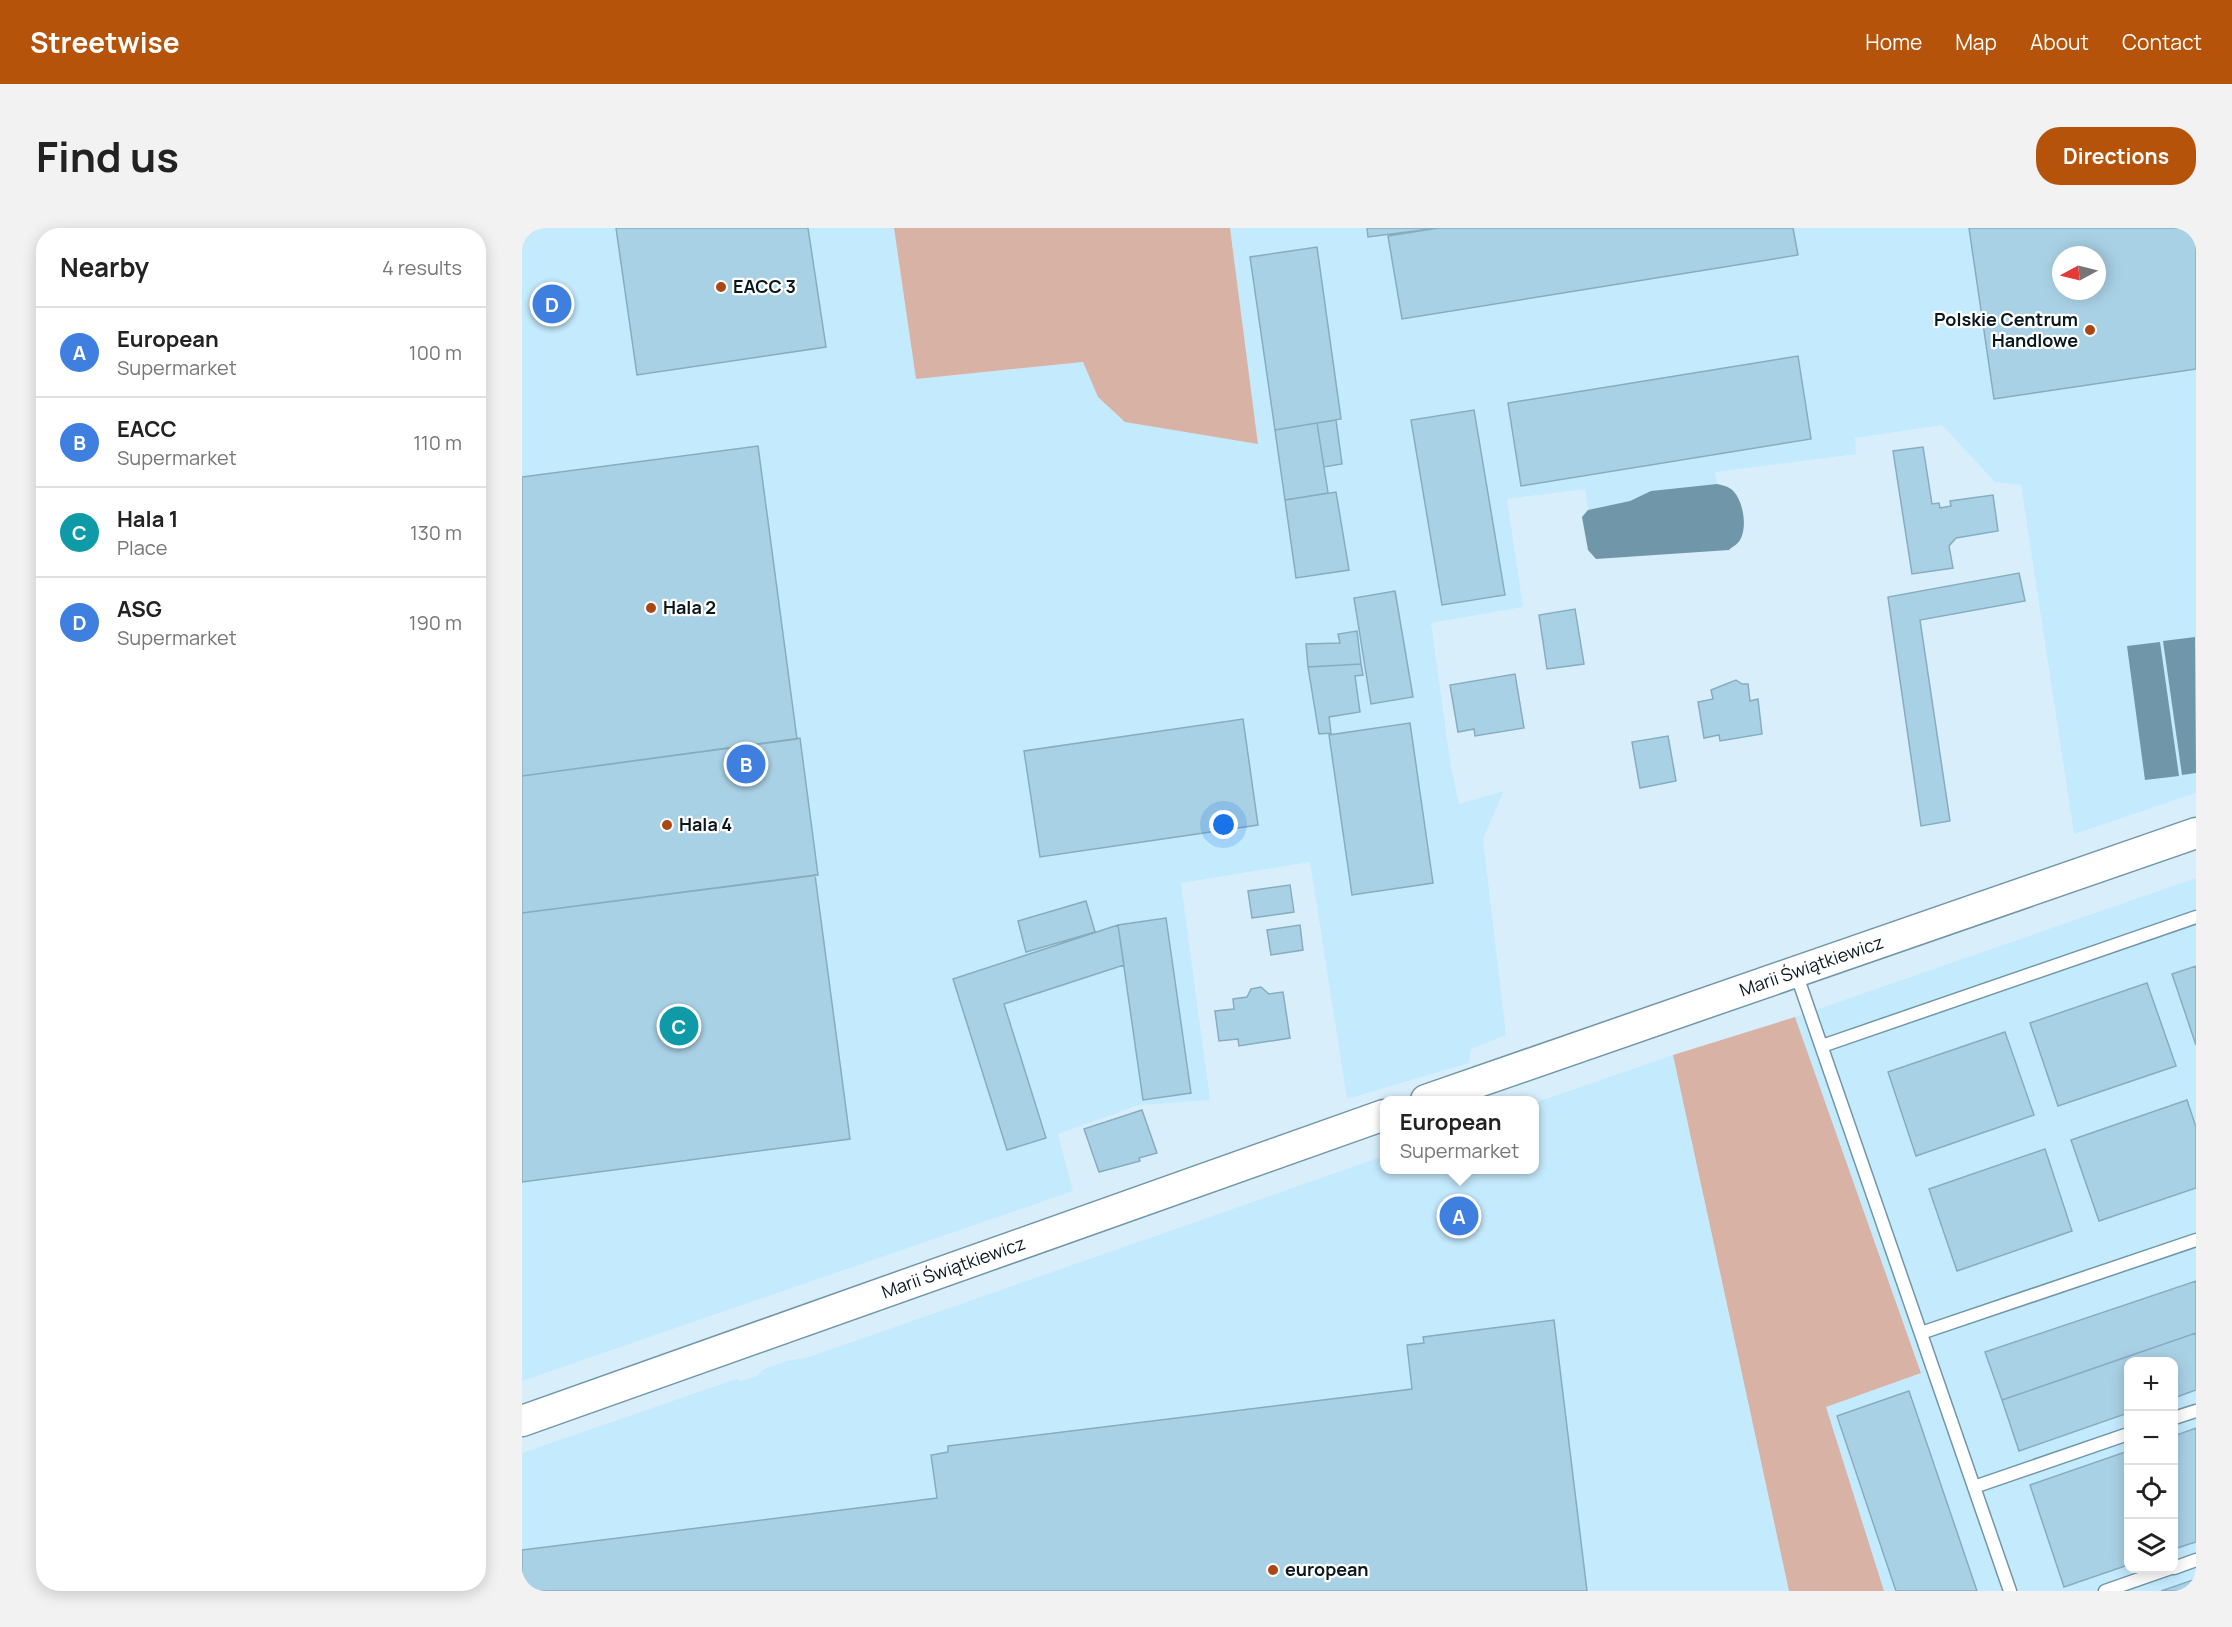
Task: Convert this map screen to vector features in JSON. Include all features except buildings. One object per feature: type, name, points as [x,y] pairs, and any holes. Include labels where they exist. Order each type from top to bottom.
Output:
[{"type":"street","name":"Marii Świątkiewicz","points":[[1440,1096],[2196,833]]},
{"type":"street","name":"Marii Świątkiewicz","points":[[522,1421],[1380,1116]]},
{"type":"lane","points":[[1822,1046],[2196,917]]},
{"type":"lane","points":[[1796,973],[2010,1591]]},
{"type":"lane","points":[[1921,1333],[2196,1240]]},
{"type":"lane","points":[[2178,1417],[2196,1411]]},
{"type":"lane","points":[[1974,1487],[2124,1435]]},
{"type":"lane","points":[[2178,1566],[2196,1560]]},
{"type":"lane","points":[[2105,1591],[2157,1573]]},
{"type":"shaded area","points":[[522,228],[894,228],[916,379],[1083,362],[1098,397],[1258,444],[1230,228],[2196,228],[2196,793],[2074,834],[2021,485],[1995,482],[1942,425],[1855,438],[1856,454],[1715,472],[1717,484],[1651,491],[1630,501],[1588,510],[1585,489],[1507,499],[1523,607],[1431,623],[1451,767],[1459,804],[1504,791],[1483,839],[1506,1035],[1471,1049],[1469,1063],[1347,1099],[1310,862],[1181,883],[1210,1100],[1139,1105],[1058,1134],[1073,1191],[522,1381]]},
{"type":"shaded area","points":[[894,228],[1230,228],[1258,444],[1125,422],[1098,397],[1083,362],[916,379]]},
{"type":"shaded area","points":[[1717,484],[1735,493],[1743,513],[1742,534],[1739,541],[1729,550],[1596,559],[1588,550],[1582,517],[1588,510],[1630,501],[1651,491]]},
{"type":"shaded area","points":[[2195,637],[2196,773],[2182,775],[2163,641]]},
{"type":"shaded area","points":[[2160,642],[2179,776],[2145,780],[2127,646]]},
{"type":"shaded area","points":[[2196,878],[2196,1591],[1884,1591],[1825,1407],[1921,1372],[1795,1017]]},
{"type":"shaded area","points":[[1795,1017],[1921,1373],[1826,1407],[1884,1591],[1789,1591],[1673,1055]]},
{"type":"shaded area","name":"european","points":[[1673,1055],[1789,1591],[522,1591],[522,1453],[736,1379],[741,1381],[757,1376],[762,1370],[786,1361],[806,1358],[1380,1157],[1380,1174],[1539,1174],[1539,1101]]},
{"type":"place","name":"EACC 3","points":[[721,287]]},
{"type":"place","name":"ASG","points":[[552,304]]},
{"type":"place","name":"Polskie Centrum Handlowe","points":[[2090,330]]},
{"type":"place","name":"Hala 2","points":[[651,608]]},
{"type":"place","name":"EACC","points":[[746,764]]},
{"type":"place","name":"Hala 4","points":[[667,825]]},
{"type":"place","name":"Hala 1","points":[[679,1026]]},
{"type":"place","name":"European","points":[[1459,1216]]},
{"type":"place","name":"european","points":[[1273,1570]]}]
